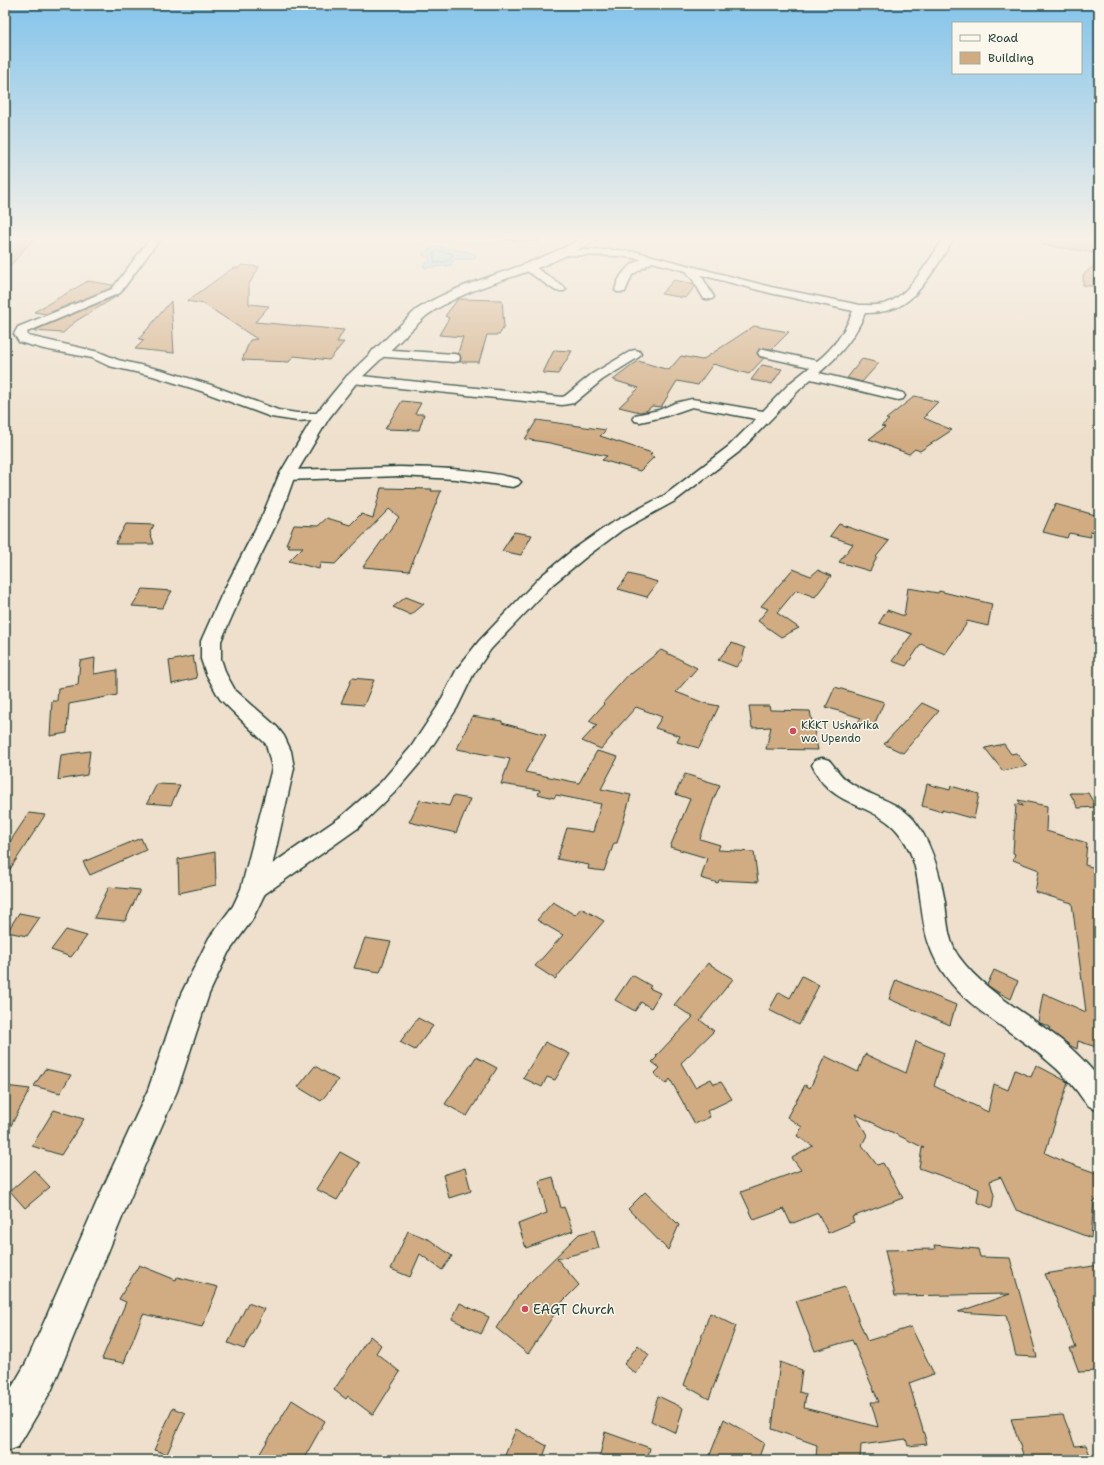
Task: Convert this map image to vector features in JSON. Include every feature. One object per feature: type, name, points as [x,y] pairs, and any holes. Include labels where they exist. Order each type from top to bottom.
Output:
[{"type":"street","points":[[84,304],[22,330],[20,334],[22,338],[44,345],[95,356],[114,363],[157,373],[206,388],[276,414],[297,417],[322,416]]},
{"type":"street","points":[[5,1434],[39,1376],[117,1192],[162,1091],[195,994],[218,946],[243,913],[254,889],[283,768],[282,759],[276,741],[269,732],[227,694],[216,674],[211,659],[211,642],[231,596],[272,514],[287,475],[322,416],[352,378],[421,313],[433,304]]},
{"type":"street","points":[[838,304],[860,309],[894,304]]},
{"type":"street","points":[[254,889],[344,826],[388,787],[418,752],[447,708],[464,673],[485,645],[548,580],[580,553],[616,527],[670,498],[701,476],[734,449],[795,386],[815,371],[843,342],[854,324],[860,309]]},
{"type":"street","points":[[377,353],[454,358]]},
{"type":"street","points":[[764,353],[815,371],[898,396]]},
{"type":"street","points":[[352,378],[497,392],[546,400],[562,401],[569,400],[597,377],[635,354]]},
{"type":"street","points":[[640,418],[692,403],[765,416]]},
{"type":"street","points":[[287,475],[367,471],[426,471],[460,474],[513,482]]},
{"type":"street","points":[[822,765],[832,780],[850,793],[892,811],[915,839],[924,862],[931,890],[938,940],[951,965],[980,996],[1059,1054],[1083,1078],[1099,1098]]},
{"type":"building","points":[[47,304],[70,304],[46,314],[34,312]]},
{"type":"building","points":[[97,304],[104,304],[76,321],[63,333],[33,331]]},
{"type":"building","points":[[168,304],[171,304],[174,353],[135,349],[144,340],[139,339]]},
{"type":"building","points":[[205,304],[253,304],[269,306],[255,322],[344,330],[337,342],[344,342],[329,360],[294,356],[289,362],[242,360],[250,340],[257,339]]},
{"type":"building","points":[[454,304],[502,304],[504,327],[499,335],[487,335],[479,362],[460,362],[461,358],[458,353],[463,337],[439,335],[449,318],[445,316]]},
{"type":"building","points":[[754,326],[789,332],[772,349],[759,349],[757,354],[764,358],[749,374],[713,364],[698,385],[677,381],[661,407],[652,406],[646,411],[640,412],[619,407],[639,388],[613,380],[638,361],[669,370],[681,356],[702,360]]},
{"type":"building","points":[[554,350],[572,351],[558,374],[543,373]]},
{"type":"building","points":[[862,359],[879,363],[862,382],[847,378]]},
{"type":"building","points":[[762,365],[782,369],[772,384],[751,380]]},
{"type":"building","points":[[915,396],[938,402],[925,415],[927,415],[924,418],[952,430],[920,451],[915,449],[909,454],[869,439],[885,427],[881,426],[889,420],[886,419]]},
{"type":"building","points":[[402,401],[421,403],[415,414],[424,414],[419,430],[385,429]]},
{"type":"building","points":[[537,420],[606,430],[600,436],[652,453],[650,455],[654,457],[640,471],[602,460],[607,456],[525,439]]},
{"type":"building","points":[[381,488],[432,489],[431,491],[441,491],[409,571],[363,567],[399,517],[389,509],[335,564],[320,563],[319,569],[289,561],[303,547],[288,547],[289,544],[286,544],[294,525],[318,526],[327,518],[350,525],[361,514],[373,518]]},
{"type":"building","points":[[1055,504],[1099,516],[1099,533],[1090,531],[1091,537],[1069,533],[1067,538],[1043,532]]},
{"type":"building","points":[[126,524],[154,525],[150,532],[154,544],[115,544]]},
{"type":"building","points":[[839,524],[889,541],[876,557],[870,571],[839,562],[853,544],[830,536]]},
{"type":"building","points":[[514,532],[532,535],[521,555],[502,551]]},
{"type":"building","points":[[793,569],[811,576],[818,570],[831,576],[815,597],[796,590],[777,613],[799,628],[781,637],[758,621],[768,609],[761,606]]},
{"type":"building","points":[[629,574],[658,582],[647,597],[618,589]]},
{"type":"building","points":[[908,588],[938,593],[939,591],[992,604],[988,626],[967,621],[945,654],[921,644],[906,666],[892,661],[912,634],[879,623],[887,610],[904,616]]},
{"type":"building","points":[[143,589],[172,591],[162,608],[132,606]]},
{"type":"building","points":[[406,597],[424,604],[411,615],[393,607]]},
{"type":"building","points":[[732,643],[745,648],[742,660],[736,667],[718,660]]},
{"type":"building","points":[[661,650],[697,668],[676,692],[704,703],[719,706],[699,748],[677,742],[680,736],[655,728],[662,717],[636,707],[611,735],[613,735],[601,749],[582,741],[597,725],[589,721],[604,704],[603,703],[630,673],[631,674]]},
{"type":"building","points":[[193,656],[197,678],[172,684],[169,661]]},
{"type":"building","points":[[95,658],[94,674],[117,670],[117,695],[69,704],[67,733],[50,736],[52,701],[57,701],[58,688],[78,685],[80,661]]},
{"type":"building","points":[[352,678],[374,680],[364,705],[341,703]]},
{"type":"building","points":[[835,687],[884,702],[873,727],[858,722],[861,718],[826,707]]},
{"type":"building","points":[[922,703],[939,711],[903,753],[884,744]]},
{"type":"building","points":[[749,706],[769,706],[770,710],[810,711],[818,750],[766,749],[771,727],[752,728]]},
{"type":"building","points":[[472,716],[502,721],[502,723],[546,735],[525,772],[579,783],[597,751],[618,757],[601,789],[631,795],[617,843],[614,843],[604,871],[588,869],[589,865],[557,859],[567,828],[593,832],[601,804],[556,795],[554,798],[538,794],[540,790],[501,784],[510,759],[457,749]]},
{"type":"building","points":[[1004,744],[1011,754],[1016,753],[1027,766],[1003,771],[985,748]]},
{"type":"building","points":[[90,751],[87,775],[58,780],[61,755]]},
{"type":"building","points":[[685,774],[720,785],[700,839],[720,845],[718,850],[754,852],[758,882],[719,880],[718,883],[701,878],[707,858],[670,847],[690,799],[675,794]]},
{"type":"building","points":[[157,784],[180,785],[171,805],[147,803]]},
{"type":"building","points":[[927,784],[950,790],[951,786],[979,794],[974,819],[922,806]]},
{"type":"building","points":[[1070,793],[1088,793],[1096,807],[1078,808]]},
{"type":"building","points":[[453,796],[470,799],[456,833],[409,822],[420,800],[449,806]]},
{"type":"building","points":[[1018,800],[1047,806],[1046,831],[1087,843],[1085,865],[1099,869],[1099,1048],[1078,1041],[1077,1049],[1049,1030],[1050,1027],[1038,1022],[1043,993],[1086,1012],[1072,903],[1035,892],[1039,870],[1013,860],[1015,854],[1013,853],[1016,804],[1023,806]]},
{"type":"building","points":[[29,813],[45,815],[5,877],[5,849]]},
{"type":"building","points":[[141,838],[146,850],[90,875],[83,862]]},
{"type":"building","points":[[215,852],[216,885],[179,893],[178,859]]},
{"type":"building","points":[[109,887],[140,890],[125,921],[94,918]]},
{"type":"building","points":[[553,902],[575,915],[581,908],[604,921],[555,979],[535,966],[563,935],[537,920]]},
{"type":"building","points":[[19,913],[40,917],[27,936],[7,932]]},
{"type":"building","points":[[66,930],[87,936],[71,957],[51,950]]},
{"type":"building","points":[[365,938],[391,942],[380,972],[354,968]]},
{"type":"building","points":[[708,963],[733,979],[700,1020],[714,1031],[681,1063],[695,1087],[711,1079],[714,1084],[721,1082],[732,1099],[707,1111],[710,1117],[695,1124],[670,1079],[666,1084],[654,1074],[660,1068],[652,1062],[693,1017],[674,1005]]},
{"type":"building","points":[[994,970],[1018,981],[1011,999],[987,985]]},
{"type":"building","points":[[632,975],[651,986],[649,988],[660,993],[651,1008],[641,1002],[635,1011],[615,1000]]},
{"type":"building","points":[[802,976],[819,985],[799,1025],[769,1010],[779,992],[790,998]]},
{"type":"building","points":[[896,980],[956,1005],[950,1025],[889,999]]},
{"type":"building","points":[[418,1018],[433,1026],[415,1050],[400,1042]]},
{"type":"building","points":[[916,1041],[944,1053],[934,1086],[988,1112],[994,1084],[1008,1090],[1015,1070],[1031,1077],[1036,1065],[1068,1083],[1045,1153],[1099,1174],[1099,1202],[1094,1200],[1091,1238],[1016,1210],[1001,1177],[990,1181],[994,1195],[992,1208],[977,1202],[979,1189],[919,1168],[922,1148],[924,1148],[855,1114],[867,1135],[862,1145],[877,1165],[883,1163],[903,1198],[852,1217],[854,1222],[828,1233],[818,1213],[791,1224],[784,1209],[754,1220],[741,1192],[801,1170],[792,1158],[813,1146],[797,1136],[802,1127],[787,1117],[805,1085],[810,1088],[825,1056],[858,1072],[865,1054],[906,1073]]},
{"type":"building","points":[[545,1042],[570,1054],[555,1080],[547,1077],[542,1087],[523,1078]]},
{"type":"building","points":[[476,1057],[497,1068],[467,1116],[445,1104]]},
{"type":"building","points":[[315,1066],[338,1080],[321,1101],[298,1087]]},
{"type":"building","points":[[45,1069],[71,1075],[60,1093],[34,1086]]},
{"type":"building","points":[[5,1086],[30,1089],[5,1137]]},
{"type":"building","points":[[54,1110],[84,1119],[61,1155],[32,1146]]},
{"type":"building","points":[[340,1152],[360,1163],[337,1200],[316,1189]]},
{"type":"building","points":[[465,1168],[471,1191],[449,1198],[443,1175]]},
{"type":"building","points":[[34,1170],[50,1187],[25,1208],[10,1191]]},
{"type":"building","points":[[553,1177],[561,1208],[564,1207],[573,1231],[526,1248],[518,1224],[547,1213],[539,1181]]},
{"type":"building","points":[[645,1192],[679,1225],[668,1250],[628,1209]]},
{"type":"building","points":[[594,1230],[599,1248],[557,1259],[579,1285],[563,1301],[528,1354],[496,1328],[521,1291],[579,1234]]},
{"type":"building","points":[[408,1231],[430,1240],[452,1256],[442,1270],[420,1254],[410,1277],[391,1269]]},
{"type":"building","points":[[934,1245],[978,1249],[980,1257],[1010,1258],[1037,1357],[1016,1356],[1006,1315],[958,1312],[1010,1294],[895,1296],[885,1250],[935,1249]]},
{"type":"building","points":[[139,1265],[176,1280],[177,1277],[218,1287],[202,1327],[143,1314],[124,1363],[102,1359],[126,1302],[119,1299]]},
{"type":"building","points":[[1099,1265],[1099,1371],[1079,1372],[1070,1348],[1076,1348],[1045,1274]]},
{"type":"building","points":[[845,1287],[867,1341],[911,1327],[934,1374],[909,1383],[927,1444],[908,1446],[906,1439],[861,1445],[860,1460],[823,1460],[816,1458],[817,1445],[772,1429],[780,1362],[802,1370],[799,1392],[806,1394],[804,1408],[878,1427],[871,1402],[879,1402],[852,1340],[815,1351],[796,1301]]},
{"type":"building","points":[[248,1303],[264,1309],[244,1349],[228,1343]]},
{"type":"building","points":[[460,1303],[489,1317],[481,1334],[452,1319]]},
{"type":"building","points":[[710,1313],[736,1326],[709,1399],[684,1385]]},
{"type":"building","points":[[370,1336],[381,1345],[376,1353],[400,1372],[373,1415],[348,1396],[346,1399],[334,1390]]},
{"type":"building","points":[[638,1345],[649,1355],[636,1374],[624,1364]]},
{"type":"building","points":[[658,1396],[683,1408],[676,1433],[651,1421]]},
{"type":"building","points":[[292,1400],[325,1421],[303,1460],[256,1460]]},
{"type":"building","points":[[173,1408],[185,1413],[167,1454],[154,1450]]},
{"type":"building","points":[[1063,1415],[1075,1446],[1086,1445],[1092,1460],[1025,1460],[1011,1419]]},
{"type":"building","points":[[724,1419],[764,1443],[758,1460],[708,1460]]},
{"type":"building","points":[[516,1429],[547,1446],[542,1460],[503,1460]]},
{"type":"building","points":[[605,1432],[650,1448],[647,1460],[599,1460]]},
{"type":"place","name":"KKKT Usharika wa Upendo","points":[[793,731]]},
{"type":"place","name":"EAGT Church","points":[[525,1309]]}]
